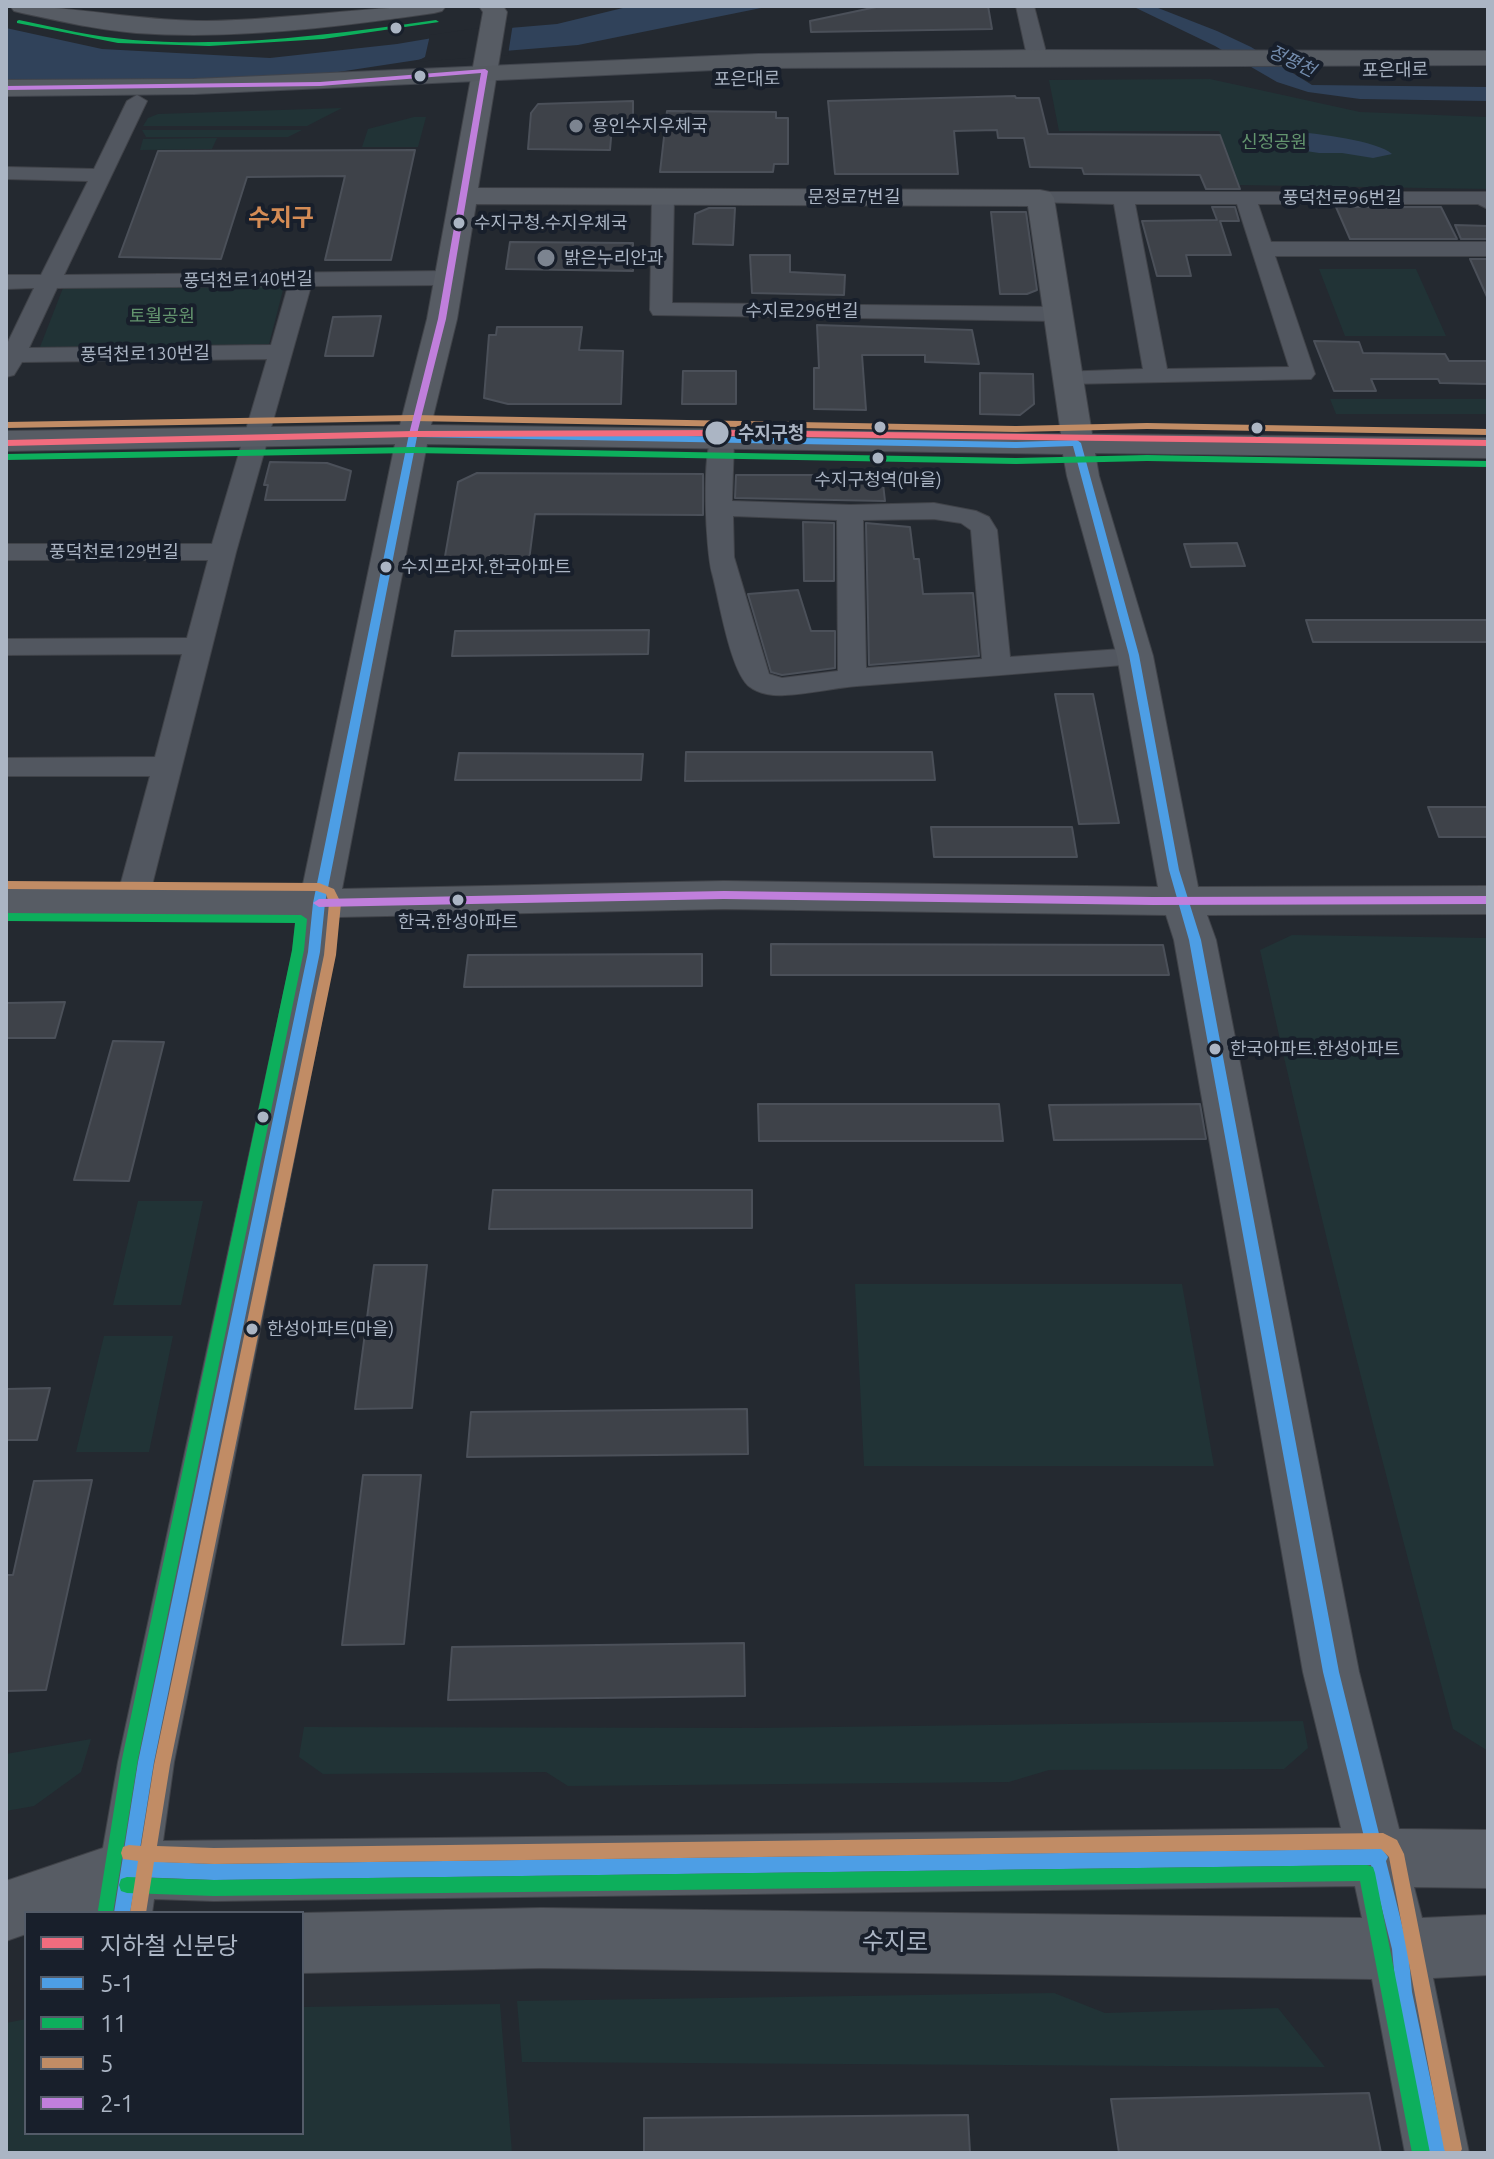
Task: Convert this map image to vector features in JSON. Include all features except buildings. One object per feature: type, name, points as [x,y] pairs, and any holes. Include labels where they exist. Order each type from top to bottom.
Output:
[{"type":"main road","name":"포은대로","points":[[6,88],[320,84],[485,73],[1037,56],[1488,69]]},
{"type":"main road","name":"포은대로","points":[[1299,64],[1488,58]]},
{"type":"main road","name":"포은대로","points":[[6,101],[137,101],[485,73],[1040,70],[1200,63]]},
{"type":"street","points":[[22,6],[132,26],[201,28],[343,18],[434,6]]},
{"type":"street","points":[[1025,6],[1037,56]]},
{"type":"street","points":[[125,1891],[146,1762],[314,952],[319,903],[413,434],[442,319],[485,73],[493,9]]},
{"type":"street","points":[[8,360],[103,175],[137,101]]},
{"type":"street","points":[[6,173],[103,175]]},
{"type":"street","name":"문정로7번길","points":[[462,196],[1246,199]]},
{"type":"street","name":"수지로296번길","points":[[663,197],[661,310],[1057,314]]},
{"type":"street","points":[[1040,198],[1083,476],[1135,656],[1175,878],[1195,940],[1331,1672],[1380,1857],[1437,2153]]},
{"type":"street","points":[[1123,198],[1156,375]]},
{"type":"street","name":"풍덕천로96번길","points":[[1246,199],[1485,198],[1488,203]]},
{"type":"street","points":[[1067,377],[1303,374],[1246,199]]},
{"type":"street","points":[[1263,249],[1488,249]]},
{"type":"street","name":"풍덕천로140번길","points":[[6,282],[447,278]]},
{"type":"street","points":[[132,901],[254,438],[301,280]]},
{"type":"street","name":"풍덕천로130번길","points":[[8,360],[278,352]]},
{"type":"street","points":[[6,441],[413,434],[1488,448]]},
{"type":"street","points":[[722,440],[719,470],[721,557],[757,679],[767,685],[782,687],[852,678],[1135,656]]},
{"type":"street","points":[[721,508],[850,513],[934,511],[967,516],[980,522],[984,530],[997,669]]},
{"type":"street","points":[[850,513],[852,678]]},
{"type":"street","name":"풍덕천로129번길","points":[[6,552],[223,552]]},
{"type":"street","points":[[6,647],[198,646]]},
{"type":"street","points":[[6,767],[166,766]]},
{"type":"street","points":[[6,901],[319,903],[724,895],[1488,900]]},
{"type":"street","points":[[14,1912],[214,1872],[1380,1857],[1434,1861],[1488,1859]]},
{"type":"street","name":"수지로","points":[[304,1943],[541,1938],[1400,1949],[1488,1945]]},
{"type":"green space","name":"신정공원","points":[[1210,79],[1360,112],[1488,117],[1488,189],[1238,185],[1219,131],[1059,131],[1049,80]]},
{"type":"green space","points":[[342,108],[307,126],[143,126],[148,118],[158,114]]},
{"type":"green space","points":[[414,117],[426,117],[418,147],[362,147],[368,129]]},
{"type":"green space","points":[[142,130],[302,130],[288,137],[146,137]]},
{"type":"green space","points":[[217,138],[212,149],[140,150],[143,139]]},
{"type":"green space","points":[[1319,269],[1416,269],[1446,336],[1345,336]]},
{"type":"green space","name":"토월공원","points":[[284,286],[269,344],[40,347],[63,288]]},
{"type":"green space","points":[[1330,399],[1488,399],[1488,414],[1336,414]]},
{"type":"green space","points":[[1292,935],[1488,938],[1488,1751],[1453,1729],[1328,1244],[1260,950]]},
{"type":"green space","points":[[138,1201],[203,1201],[181,1305],[113,1305]]},
{"type":"green space","points":[[855,1284],[1182,1284],[1214,1466],[864,1466]]},
{"type":"green space","points":[[104,1336],[173,1336],[149,1452],[76,1452]]},
{"type":"green space","points":[[1303,1721],[1308,1748],[1284,1769],[1049,1770],[1009,1782],[568,1786],[546,1772],[323,1774],[299,1757],[304,1727],[753,1728]]},
{"type":"green space","points":[[91,1739],[81,1772],[34,1806],[6,1811],[6,1754]]},
{"type":"green space","points":[[1054,1993],[1105,2013],[1278,2008],[1325,2067],[522,2062],[517,2001]]},
{"type":"green space","points":[[500,2004],[512,2153],[6,2153],[6,2023],[24,2019],[24,2135],[304,2135],[304,2007]]},
{"type":"water","points":[[631,6],[771,6],[578,45],[443,56],[325,74],[186,80],[6,79],[6,28],[102,49],[270,58],[397,44],[474,31],[557,24]]},
{"type":"water","name":"정평천","points":[[1132,6],[1153,6],[1217,31],[1251,47],[1312,85],[1488,87],[1488,101],[1360,99],[1308,92],[1277,82],[1215,46]]},
{"type":"water","points":[[1295,132],[1361,142],[1392,154],[1373,158],[1306,151],[1292,142]]},
{"type":"pier","points":[[513,23],[508,55],[415,62],[425,57],[430,35]]},
{"type":"metro line","name":"신분당","points":[[6,443],[413,434],[726,433],[1488,443]]},
{"type":"transit line","name":"11","points":[[19,22],[118,41],[171,44],[247,43],[323,37],[436,22]]},
{"type":"transit line","name":"2-1","points":[[6,88],[320,84],[485,71],[442,319],[413,434]]},
{"type":"transit line","name":"5","points":[[6,425],[413,418],[1016,429],[1147,426],[1488,432]]},
{"type":"transit line","name":"5-1","points":[[122,1911],[146,1762],[314,952],[319,903],[413,434],[1016,445],[1077,443],[1134,655],[1174,870],[1195,940],[1331,1672],[1400,1949],[1404,1992],[1437,2153]]},
{"type":"transit line","name":"11","points":[[6,457],[413,450],[1016,461],[1147,458],[1488,464]]},
{"type":"transit line","name":"5","points":[[6,885],[319,887],[330,892],[335,903],[330,955],[162,1765],[138,1911]]},
{"type":"transit line","name":"2-1","points":[[319,903],[724,895],[1153,901],[1488,900]]},
{"type":"transit line","name":"11","points":[[6,917],[301,919],[298,950],[130,1759],[106,1910]]},
{"type":"transit line","name":"5","points":[[129,1853],[214,1856],[1383,1841],[1396,1854],[1453,2149]]},
{"type":"transit line","name":"5-1","points":[[128,1869],[214,1872],[1380,1857]]},
{"type":"transit line","name":"11","points":[[127,1885],[214,1888],[1367,1873],[1421,2153]]},
{"type":"place","name":"용인수지우체국","points":[[576,126]]},
{"type":"place","name":"수지구청.수지우체국","points":[[459,223]]},
{"type":"place","name":"밝은누리안과","points":[[546,258]]},
{"type":"place","name":"수지구청","points":[[717,433]]},
{"type":"place","name":"수지구청역(마을)","points":[[878,458]]},
{"type":"place","name":"수지프라자.한국아파트","points":[[386,567]]},
{"type":"place","name":"한국.한성아파트","points":[[458,900]]},
{"type":"place","name":"한국아파트.한성아파트","points":[[1215,1049]]},
{"type":"place","name":"한성아파트(마을)","points":[[252,1329]]},
{"type":"district","name":"수지구","points":[[281,218]]}]
